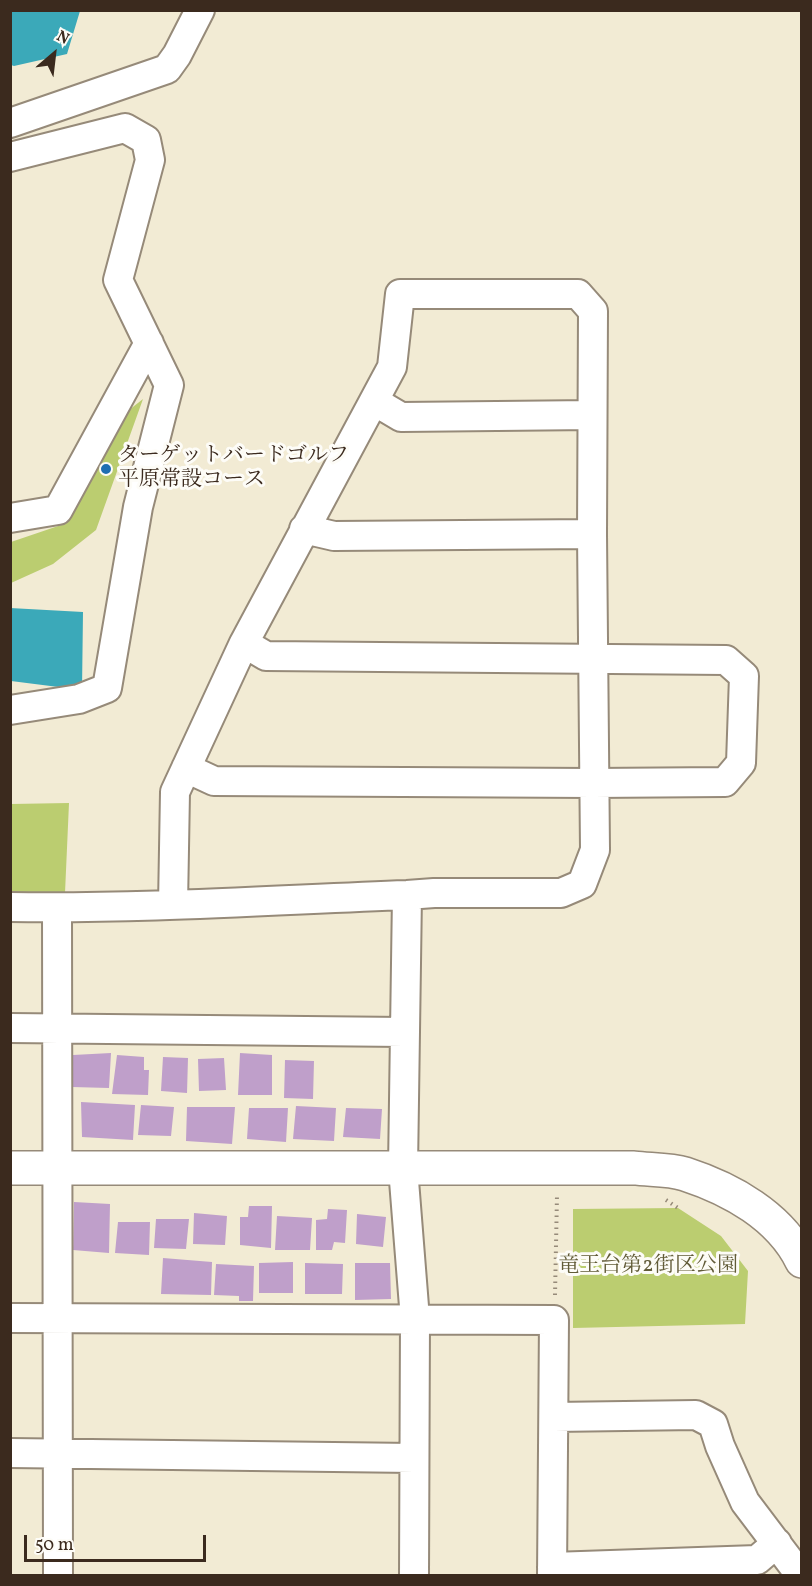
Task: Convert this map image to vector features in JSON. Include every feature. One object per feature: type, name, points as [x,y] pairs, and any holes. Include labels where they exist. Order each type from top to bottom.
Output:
[{"type":"street","points":[[10,123],[166,69],[177,55],[200,10]]},
{"type":"street","points":[[10,157],[124,128],[146,140],[150,160],[118,280],[169,385],[138,507],[107,688],[79,699],[10,710]]},
{"type":"street","points":[[10,907],[57,908],[173,904],[407,895],[434,893],[561,893],[582,884],[595,850],[592,534],[593,311],[578,294],[400,294],[392,367],[244,643],[175,792],[173,904]]},
{"type":"street","points":[[10,518],[58,510],[149,343]]},
{"type":"street","points":[[374,401],[400,417],[592,415]]},
{"type":"street","points":[[304,530],[334,536],[592,534]]},
{"type":"street","points":[[186,768],[214,781],[725,782],[741,763],[744,676],[726,660],[266,656],[244,643]]},
{"type":"street","points":[[407,895],[403,1168],[415,1319],[414,1575]]},
{"type":"street","points":[[57,908],[58,1575]]},
{"type":"street","points":[[10,1028],[404,1032]]},
{"type":"street","points":[[10,1168],[634,1168],[683,1173],[729,1191],[765,1215],[796,1250],[801,1261]]},
{"type":"street","points":[[10,1318],[554,1320],[552,1571],[757,1560],[777,1543]]},
{"type":"street","points":[[554,1418],[696,1415],[713,1424],[720,1446],[745,1502],[801,1575]]},
{"type":"street","points":[[10,1453],[414,1458]]},
{"type":"path","points":[[554,1320],[558,1168]]},
{"type":"green space","name":"ターゲットバードゴルフ 平原常設コース","points":[[143,399],[96,530],[53,564],[11,583],[11,542],[64,524],[124,414]]},
{"type":"green space","points":[[69,803],[65,893],[11,892],[11,804]]},
{"type":"green space","name":"竜王台第2街区公園","points":[[678,1208],[721,1236],[748,1271],[745,1324],[573,1328],[573,1209]]},
{"type":"water","points":[[10,11],[80,11],[67,54],[11,65]]},
{"type":"water","points":[[10,608],[83,612],[82,690],[11,681]]},
{"type":"building","points":[[111,1053],[109,1088],[72,1087],[73,1055]]},
{"type":"building","points":[[240,1053],[272,1055],[272,1095],[238,1095]]},
{"type":"building","points":[[117,1055],[144,1057],[144,1070],[149,1070],[148,1095],[112,1094]]},
{"type":"building","points":[[163,1057],[188,1058],[187,1093],[161,1091]]},
{"type":"building","points":[[224,1058],[226,1090],[199,1091],[198,1059]]},
{"type":"building","points":[[285,1060],[314,1061],[313,1099],[284,1098]]},
{"type":"building","points":[[81,1102],[135,1105],[133,1140],[82,1137]]},
{"type":"building","points":[[141,1105],[174,1107],[171,1136],[138,1135]]},
{"type":"building","points":[[296,1106],[336,1108],[334,1141],[293,1139]]},
{"type":"building","points":[[187,1107],[235,1107],[232,1144],[186,1141]]},
{"type":"building","points":[[249,1108],[288,1108],[286,1142],[247,1139]]},
{"type":"building","points":[[346,1108],[382,1109],[380,1139],[343,1137]]},
{"type":"building","points":[[74,1202],[110,1204],[109,1253],[73,1250]]},
{"type":"building","points":[[249,1206],[272,1206],[271,1248],[240,1245],[240,1217],[248,1217]]},
{"type":"building","points":[[328,1209],[347,1210],[345,1243],[334,1242],[332,1250],[316,1250],[316,1220],[327,1219]]},
{"type":"building","points":[[194,1213],[227,1216],[225,1245],[193,1244]]},
{"type":"building","points":[[357,1214],[386,1217],[383,1247],[356,1244]]},
{"type":"building","points":[[277,1216],[312,1218],[310,1250],[275,1250]]},
{"type":"building","points":[[156,1219],[189,1219],[186,1249],[154,1248]]},
{"type":"building","points":[[118,1222],[150,1222],[149,1255],[115,1253]]},
{"type":"building","points":[[163,1258],[212,1262],[211,1295],[161,1294]]},
{"type":"building","points":[[293,1262],[293,1293],[259,1293],[259,1263]]},
{"type":"building","points":[[305,1263],[343,1264],[342,1294],[305,1294]]},
{"type":"building","points":[[355,1263],[390,1263],[391,1299],[355,1300]]},
{"type":"building","points":[[216,1264],[254,1266],[253,1301],[239,1301],[239,1296],[214,1295]]},
{"type":"place","name":"ターゲットバードゴルフ 平原常設コース","points":[[106,469]]}]
